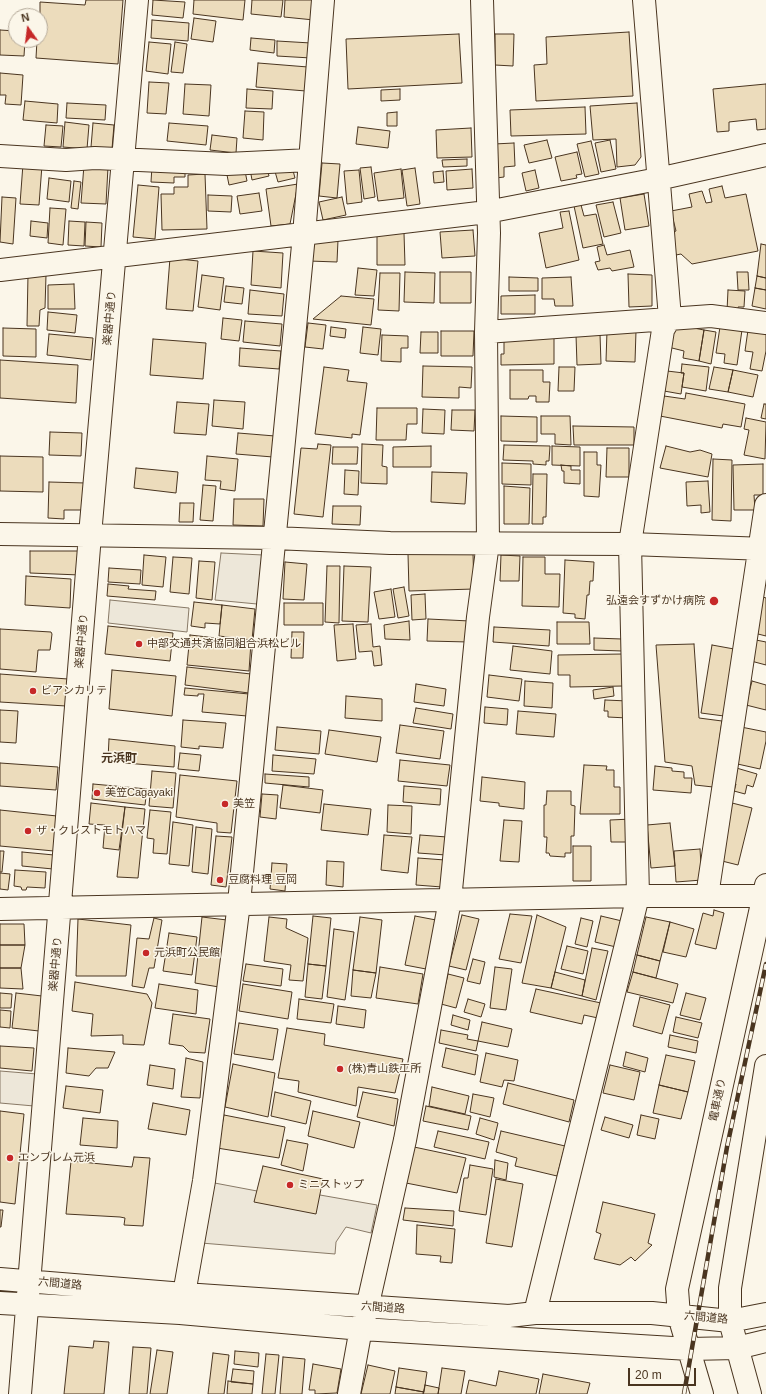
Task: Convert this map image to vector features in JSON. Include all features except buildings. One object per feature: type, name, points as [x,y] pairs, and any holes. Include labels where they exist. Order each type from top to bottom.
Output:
[{"type":"street","name":"楽器中通り","points":[[20,1394],[61,909],[90,535],[116,257],[137,0]]},
{"type":"street","points":[[184,1294],[204,1181],[239,903],[304,235],[323,0]]},
{"type":"street","points":[[349,1394],[362,1329],[405,1140],[450,900],[478,617],[488,543],[486,332],[489,233],[487,212],[482,0]]},
{"type":"street","points":[[534,1313],[638,896],[630,544],[663,330],[670,318],[644,0]]},
{"type":"street","points":[[0,270],[487,212],[658,179],[766,154]]},
{"type":"street","points":[[0,156],[66,160],[95,158],[124,161],[227,164],[310,160]]},
{"type":"street","points":[[486,332],[711,316],[766,322]]},
{"type":"street","points":[[708,896],[762,548],[766,505]]},
{"type":"street","points":[[0,534],[274,538],[390,543],[630,544],[762,548]]},
{"type":"street","points":[[0,909],[61,909],[239,903],[708,896],[765,893]]},
{"type":"street","name":"電車通り","points":[[702,1394],[679,1316],[677,1289],[765,893]]},
{"type":"street","points":[[750,1394],[730,1322],[730,1288],[766,1066]]},
{"type":"street","name":"六間道路","points":[[0,1279],[368,1308],[509,1316],[534,1313],[652,1314],[730,1322],[766,1314]]},
{"type":"street","name":"六間道路","points":[[0,1303],[27,1303],[180,1313],[362,1329],[689,1349],[737,1348],[766,1341]]},
{"type":"shaded area","points":[[221,553],[263,555],[257,604],[215,600]]},
{"type":"shaded area","points":[[110,600],[189,608],[187,632],[108,623]]},
{"type":"shaded area","points":[[0,1071],[37,1074],[34,1106],[0,1103]]},
{"type":"shaded area","points":[[204,1181],[257,1191],[320,1195],[377,1205],[371,1233],[346,1227],[336,1242],[335,1254],[201,1243]]},
{"type":"railway","points":[[684,1394],[727,1147],[766,964]]},
{"type":"place","name":"弘遠会すずかけ病院","points":[[714,601]]},
{"type":"place","name":"中部交通共済協同組合浜松ビル","points":[[139,644]]},
{"type":"place","name":"ビアンカリテ","points":[[33,691]]},
{"type":"place","name":"美笠Cagayaki","points":[[97,793]]},
{"type":"place","name":"美笠","points":[[225,804]]},
{"type":"place","name":"ザ・クレストモトハマ","points":[[28,831]]},
{"type":"place","name":"豆腐料理 豆岡","points":[[220,880]]},
{"type":"place","name":"元浜町公民館","points":[[146,953]]},
{"type":"place","name":"(株)青山鉄工所","points":[[340,1069]]},
{"type":"place","name":"エンブレム元浜","points":[[10,1158]]},
{"type":"place","name":"ミニストップ","points":[[290,1185]]},
{"type":"district","name":"元浜町","points":[[119,759]]}]
